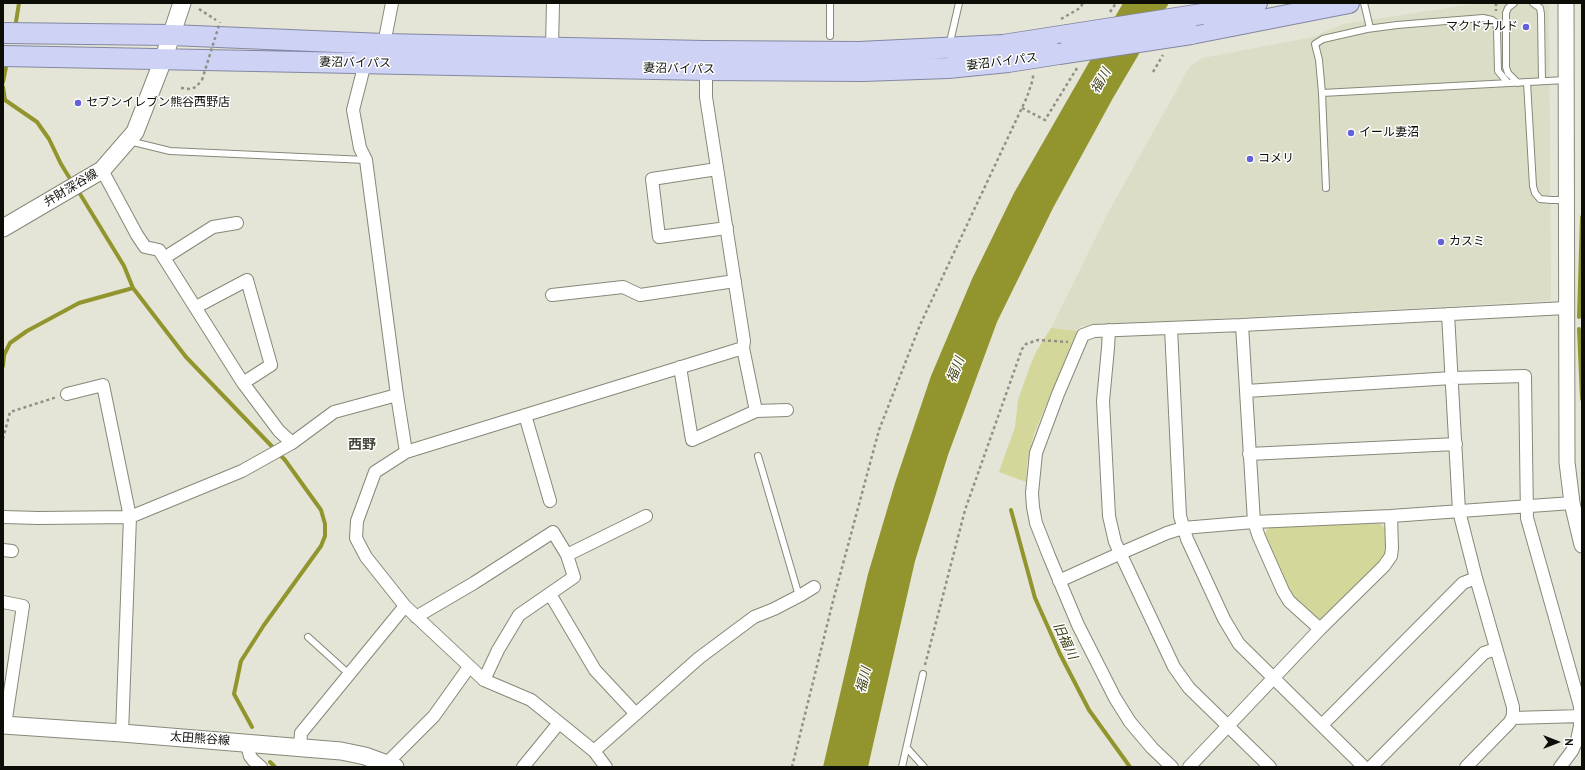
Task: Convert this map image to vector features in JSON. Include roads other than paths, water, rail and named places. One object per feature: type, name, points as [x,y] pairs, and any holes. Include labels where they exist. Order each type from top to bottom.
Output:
[{"type":"highway","name":"妻沼バイパス","points":[[3,32],[171,35],[384,44],[706,70],[863,71],[951,58],[1062,28],[1202,14],[1257,3]]},
{"type":"highway","name":"妻沼バイパス","points":[[3,56],[365,63],[524,56],[552,47],[860,52],[1008,62],[1190,34],[1349,3]]},
{"type":"main road","name":"弁財深谷線","points":[[3,228],[102,170],[135,132],[163,60],[182,3]]},
{"type":"main road","name":"太田熊谷線","points":[[4,725],[248,742],[341,751],[365,756],[391,765]]},
{"type":"street","points":[[384,44],[392,3]]},
{"type":"street","points":[[552,3],[552,47]]},
{"type":"street","points":[[1566,3],[1567,462],[1572,503],[1582,544]]},
{"type":"street","points":[[365,63],[353,110],[360,148],[366,160],[406,452]]},
{"type":"street","points":[[706,70],[706,97],[744,341],[743,348],[756,411]]},
{"type":"street","points":[[717,169],[652,178],[659,237],[726,228]]},
{"type":"street","points":[[102,170],[145,247],[159,250],[243,383],[279,432],[292,443]]},
{"type":"street","points":[[164,258],[213,227],[236,223]]},
{"type":"street","points":[[196,307],[247,280],[271,365],[243,383]]},
{"type":"street","points":[[552,295],[623,287],[640,295],[735,281]]},
{"type":"street","points":[[1172,767],[1152,748],[1130,722],[1115,698],[1078,624],[1036,523],[1033,507],[1033,479],[1036,453],[1058,394],[1083,335],[1094,330],[1242,325],[1566,308]]},
{"type":"street","points":[[1448,314],[1459,511],[1476,578],[1513,708],[1512,718],[1466,767]]},
{"type":"street","points":[[1242,325],[1254,522],[1259,537],[1289,601],[1320,630]]},
{"type":"street","points":[[1171,328],[1180,516],[1183,528],[1238,644],[1364,767]]},
{"type":"street","points":[[1109,330],[1103,401],[1109,516],[1115,542],[1174,667],[1189,688],[1270,767]]},
{"type":"street","points":[[606,767],[594,751],[532,700],[484,680],[416,617],[405,606],[366,557],[356,538],[357,521],[375,472],[406,452],[743,348]]},
{"type":"street","points":[[680,367],[692,440],[756,411],[787,410]]},
{"type":"street","points":[[1246,391],[1452,378],[1525,376],[1527,518],[1578,697],[1581,716],[1577,740],[1560,767]]},
{"type":"street","points":[[67,394],[103,385],[130,517],[122,733]]},
{"type":"street","points":[[3,517],[130,517],[242,471],[292,443],[334,412],[397,395]]},
{"type":"street","points":[[525,415],[550,501]]},
{"type":"street","points":[[1249,454],[1456,444]]},
{"type":"street","points":[[1059,581],[1121,553],[1183,528],[1254,522],[1391,516],[1572,503]]},
{"type":"street","points":[[567,555],[646,516]]},
{"type":"street","points":[[1189,767],[1273,678],[1384,566],[1391,556],[1391,516]]},
{"type":"street","points":[[416,617],[474,583],[553,532],[567,555],[574,577],[519,615],[498,650],[484,680]]},
{"type":"street","points":[[1322,725],[1464,584],[1476,578]]},
{"type":"street","points":[[594,751],[699,658],[754,617],[774,609],[814,586]]},
{"type":"street","points":[[550,594],[595,670],[636,714]]},
{"type":"street","points":[[3,602],[23,606],[4,725]]},
{"type":"street","points":[[300,747],[301,733],[405,606]]},
{"type":"street","points":[[1371,767],[1484,653],[1496,649]]},
{"type":"street","points":[[391,765],[434,716],[469,667]]},
{"type":"street","points":[[1512,718],[1581,716]]},
{"type":"street","points":[[523,767],[559,723]]},
{"type":"street","points":[[248,742],[250,756],[261,767]]},
{"type":"lane","points":[[830,3],[830,36]]},
{"type":"lane","points":[[951,58],[951,36],[959,3]]},
{"type":"lane","points":[[1364,3],[1370,28]]},
{"type":"lane","points":[[1514,3],[1508,8],[1506,13],[1506,62],[1508,73],[1518,82]]},
{"type":"lane","points":[[1532,3],[1540,8],[1541,14],[1542,81]]},
{"type":"lane","points":[[1326,188],[1322,93],[1319,60],[1315,44],[1323,39],[1370,28],[1483,18],[1492,20],[1496,23],[1498,71],[1508,83]]},
{"type":"lane","points":[[1322,93],[1566,80]]},
{"type":"lane","points":[[1527,82],[1533,186],[1535,193],[1540,199],[1566,200]]},
{"type":"lane","points":[[128,140],[170,151],[366,160]]},
{"type":"lane","points":[[758,456],[799,596]]},
{"type":"lane","points":[[308,637],[350,675]]},
{"type":"lane","points":[[902,767],[923,674]]},
{"type":"lane","points":[[907,748],[924,767]]},
{"type":"water","name":"福川","points":[[1123,3],[1169,3],[1113,98],[1053,208],[997,322],[948,455],[915,561],[868,767],[823,767],[868,574],[895,483],[931,376],[972,279],[1014,193]]},
{"type":"waterway","points":[[15,28],[19,3]]},
{"type":"waterway","points":[[3,82],[7,62]]},
{"type":"waterway","points":[[3,87],[5,100],[37,122],[49,139],[61,164],[72,182]]},
{"type":"waterway","points":[[77,189],[124,266],[133,288],[186,357],[285,460],[321,510],[325,524],[325,536],[321,546],[264,625],[241,661],[234,694],[252,727]]},
{"type":"waterway","points":[[1579,317],[1582,217]]},
{"type":"waterway","points":[[3,366],[4,355],[10,343],[27,331],[79,303],[133,288]]},
{"type":"waterway","points":[[1579,329],[1582,399]]},
{"type":"waterway","name":"旧福川","points":[[1011,510],[1035,598],[1060,654],[1089,710],[1130,767]]},
{"type":"waterway","points":[[270,762],[275,767]]},
{"type":"place","name":"マクドナルド","points":[[1526,27]]},
{"type":"place","name":"セブンイレブン熊谷西野店","points":[[78,103]]},
{"type":"place","name":"イール妻沼","points":[[1351,133]]},
{"type":"place","name":"コメリ","points":[[1250,159]]},
{"type":"place","name":"カスミ","points":[[1441,242]]},
{"type":"district","name":"西野","points":[[362,445]]}]
